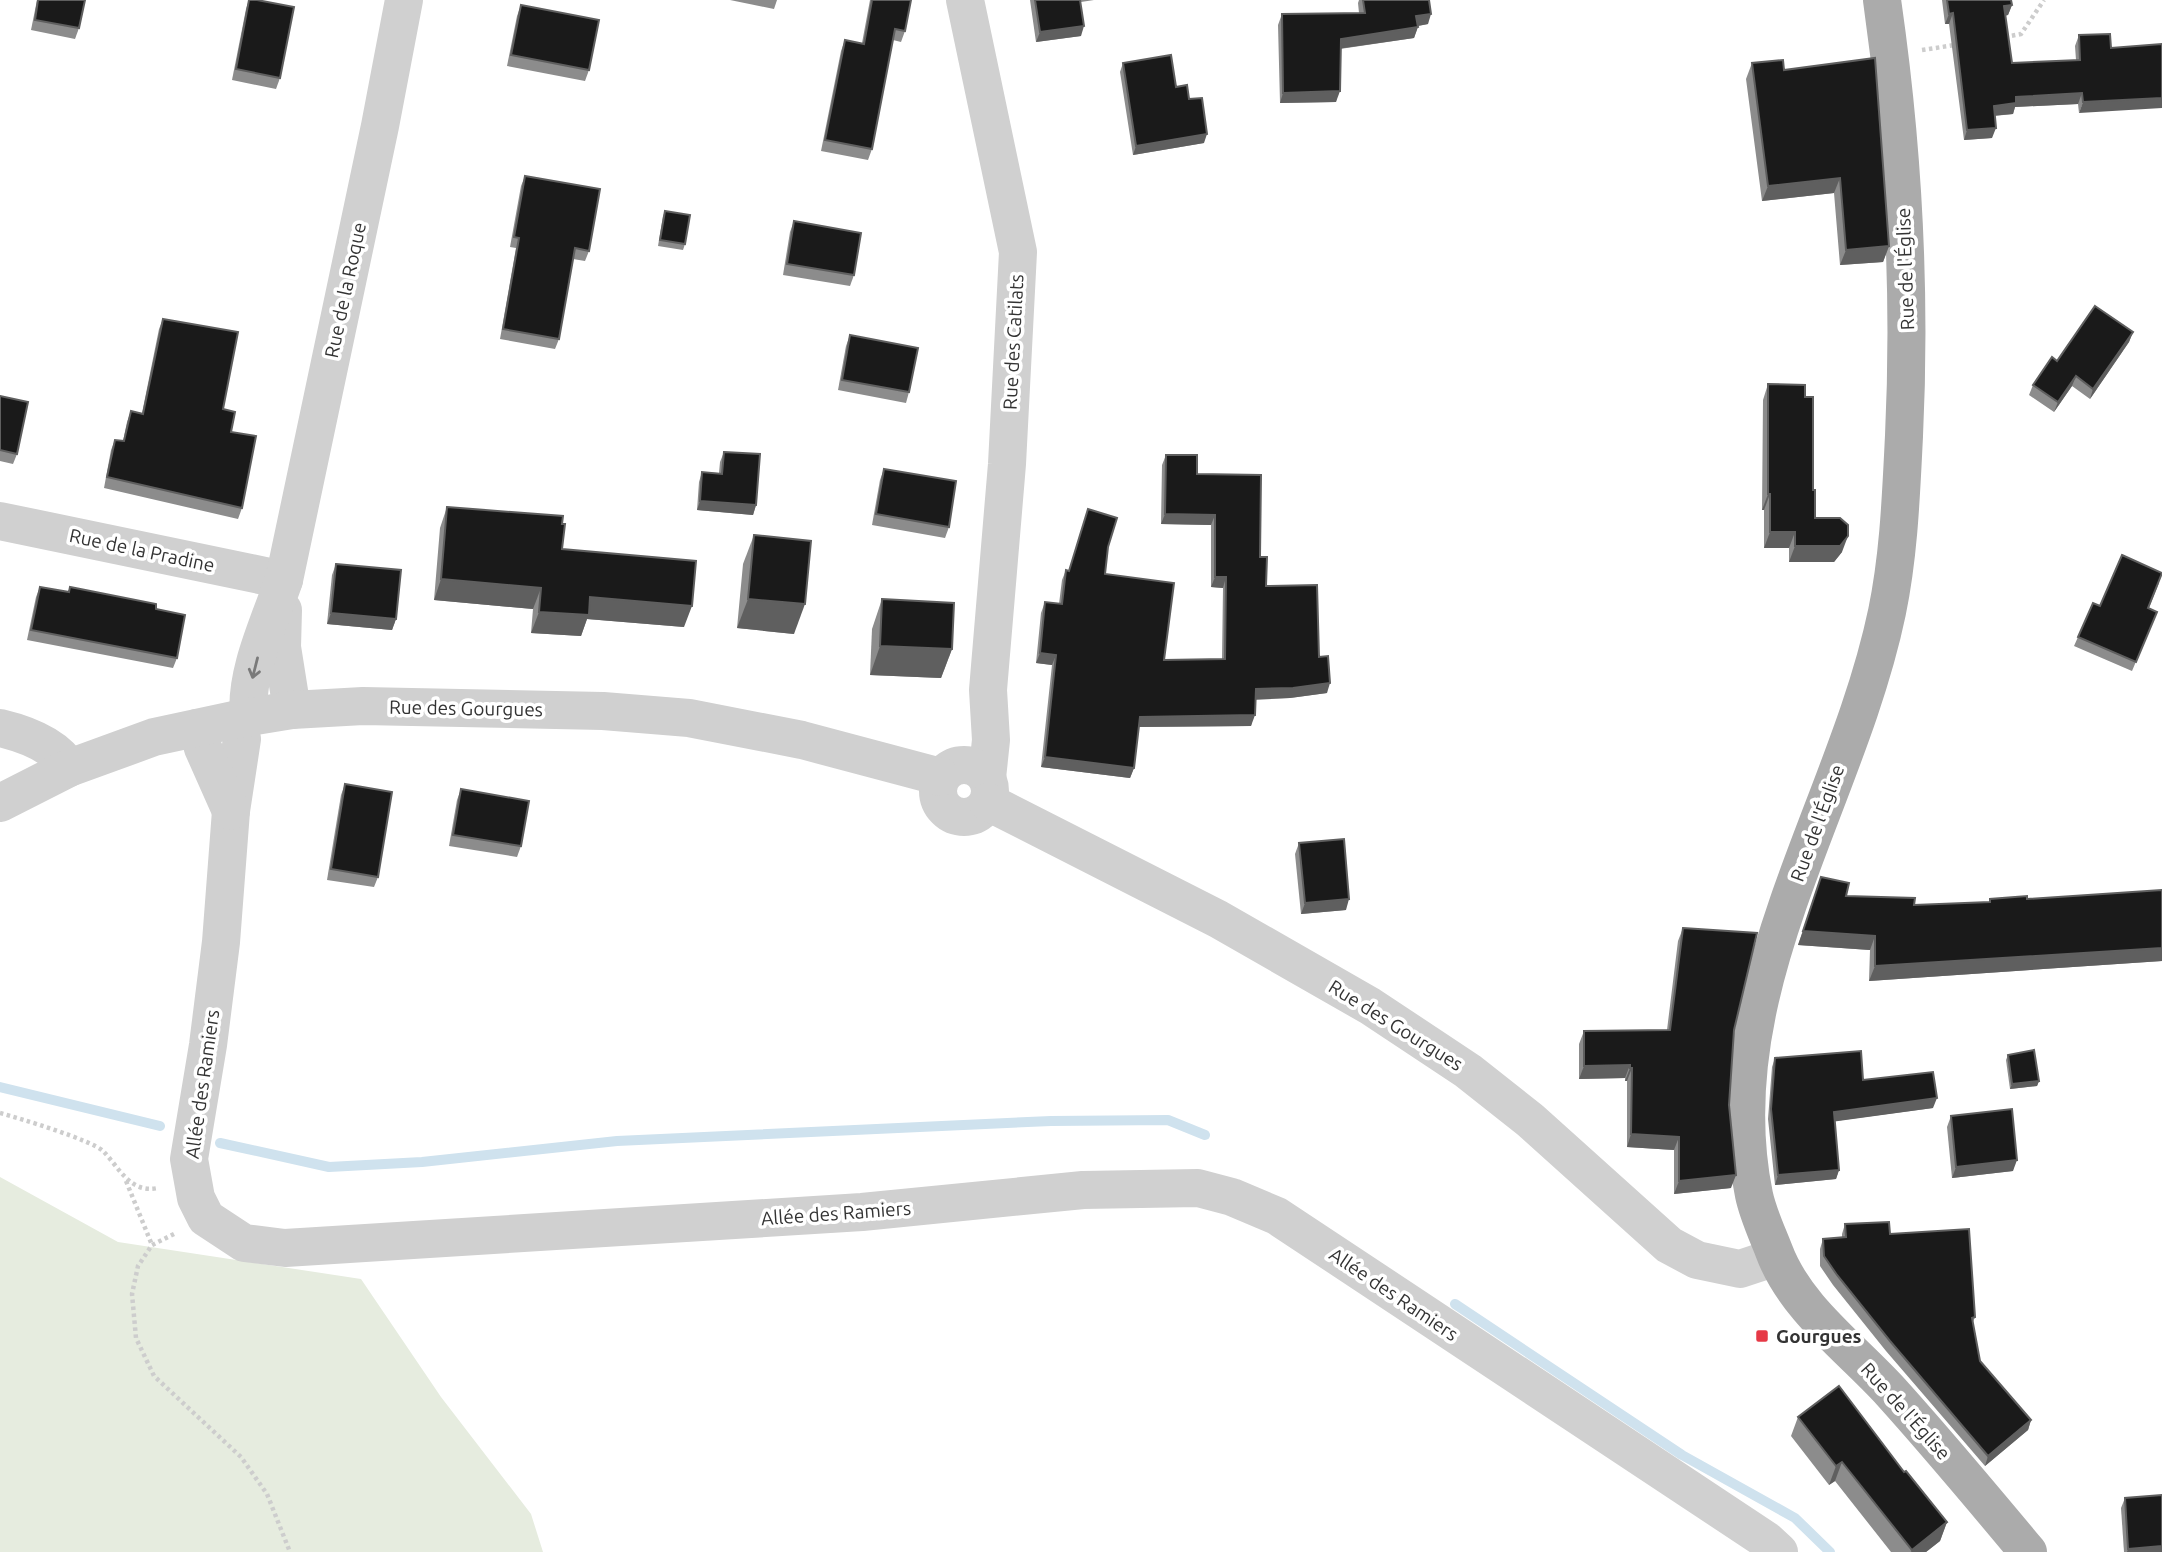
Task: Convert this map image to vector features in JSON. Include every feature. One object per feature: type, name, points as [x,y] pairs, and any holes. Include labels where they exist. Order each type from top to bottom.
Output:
[{"type":"main road","name":"Rue de l'Église","points":[[1882,0],[1890,53],[1905,224],[1908,341],[1899,531],[1887,612],[1867,687],[1786,908],[1760,999],[1750,1061],[1747,1113],[1749,1156],[1754,1198],[1776,1257],[1798,1295],[1920,1424],[2028,1552]]},
{"type":"street","name":"Rue de la Roque","points":[[244,718],[260,649],[284,580],[404,0]]},
{"type":"street","name":"Rue des Catilats","points":[[965,0],[1018,252],[1007,464],[988,690],[991,740],[969,780]]},
{"type":"street","name":"Rue de la Pradine","points":[[0,521],[284,580]]},
{"type":"street","name":"Rue de la Roque","points":[[284,580],[282,647],[292,710]]},
{"type":"street","name":"Rue des Gourgues","points":[[0,803],[69,768],[155,737],[292,710],[391,707],[603,711],[690,718],[802,740],[969,780],[1370,1006],[1468,1071],[1530,1120],[1669,1245],[1697,1260],[1740,1269],[1776,1257]]},
{"type":"street","name":"Allée des Ramiers","points":[[244,718],[231,811],[222,942],[189,1159],[196,1198],[206,1218],[244,1243],[285,1248],[862,1212],[1083,1190],[1198,1188],[1232,1197],[1277,1216],[1766,1540],[1779,1552]]},
{"type":"street","points":[[0,728],[20,733],[40,743],[63,757],[69,768]]},
{"type":"street","name":"Allée des Ramiers","points":[[197,728],[231,811]]},
{"type":"path","points":[[1996,38],[2021,34],[2044,0]]},
{"type":"path","points":[[1890,53],[1958,44]]},
{"type":"path","points":[[0,1113],[27,1120],[101,1149],[126,1180],[152,1245]]},
{"type":"path","points":[[126,1180],[149,1190],[193,1181]]},
{"type":"path","points":[[206,1218],[152,1245],[138,1266],[132,1294],[136,1338],[154,1376],[241,1457],[254,1475],[267,1494],[290,1552]]},
{"type":"shaded area","points":[[0,1177],[118,1242],[361,1279],[441,1397],[531,1514],[543,1552],[0,1552]]},
{"type":"building","points":[[38,0],[85,0],[79,28],[35,20]]},
{"type":"building","points":[[249,0],[294,7],[280,78],[236,69]]},
{"type":"building","points":[[872,0],[911,0],[905,31],[895,29],[872,149],[825,140],[845,40],[864,44]]},
{"type":"building","points":[[1035,0],[1080,0],[1084,26],[1040,32]]},
{"type":"building","points":[[1363,0],[1429,0],[1431,14],[1416,16],[1418,27],[1341,39],[1340,91],[1283,93],[1282,14],[1365,13]]},
{"type":"building","points":[[1947,0],[2011,0],[2012,5],[2004,6],[2012,63],[2080,60],[2079,35],[2110,34],[2111,48],[2162,44],[2162,98],[2083,102],[2082,93],[2016,97],[2016,103],[1994,106],[1996,128],[1967,130],[1953,13],[1949,14]]},
{"type":"building","points":[[521,5],[599,20],[589,70],[511,55]]},
{"type":"building","points":[[1171,55],[1176,87],[1187,85],[1189,99],[1202,98],[1207,134],[1136,146],[1123,63]]},
{"type":"building","points":[[1875,58],[1889,246],[1846,250],[1840,178],[1768,186],[1752,63],[1783,60],[1784,70]]},
{"type":"building","points":[[525,176],[600,189],[589,251],[575,248],[559,339],[503,329],[519,238],[514,237]]},
{"type":"building","points":[[665,211],[690,215],[685,244],[660,240]]},
{"type":"building","points":[[794,221],[861,233],[854,275],[787,264]]},
{"type":"building","points":[[2095,306],[2133,332],[2093,389],[2076,376],[2058,402],[2033,385],[2052,357],[2057,361]]},
{"type":"building","points":[[163,319],[238,332],[223,409],[235,412],[231,432],[256,436],[242,508],[107,477],[115,440],[124,441],[131,411],[143,414]]},
{"type":"building","points":[[850,335],[918,348],[909,392],[842,380]]},
{"type":"building","points":[[1768,384],[1805,385],[1805,397],[1813,397],[1815,518],[1840,518],[1848,525],[1848,536],[1840,546],[1795,546],[1795,532],[1770,532]]},
{"type":"building","points":[[0,396],[28,402],[17,454],[0,450]]},
{"type":"building","points":[[724,452],[760,454],[756,505],[700,501],[702,472],[722,474]]},
{"type":"building","points":[[1166,455],[1197,455],[1197,474],[1261,475],[1260,557],[1267,557],[1266,586],[1317,585],[1319,657],[1328,656],[1330,683],[1256,689],[1255,715],[1140,717],[1134,768],[1045,757],[1056,655],[1040,653],[1045,602],[1062,604],[1066,570],[1069,571],[1088,509],[1117,518],[1108,547],[1105,574],[1174,583],[1164,660],[1225,659],[1226,577],[1215,577],[1215,515],[1165,514]]},
{"type":"building","points":[[884,469],[956,481],[949,527],[876,514]]},
{"type":"building","points":[[447,507],[563,516],[562,524],[565,524],[562,549],[696,561],[692,606],[590,597],[589,615],[539,612],[541,588],[441,579]]},
{"type":"building","points":[[754,535],[811,541],[805,604],[748,599]]},
{"type":"building","points":[[2122,555],[2162,573],[2148,608],[2157,612],[2136,662],[2078,637],[2093,603],[2100,606]]},
{"type":"building","points":[[336,564],[401,570],[396,619],[331,613]]},
{"type":"building","points":[[40,587],[69,592],[70,587],[156,604],[156,609],[185,615],[177,658],[31,630]]},
{"type":"building","points":[[882,599],[954,603],[952,649],[880,646]]},
{"type":"building","points":[[345,784],[392,792],[378,877],[331,869]]},
{"type":"building","points":[[461,789],[529,801],[521,846],[453,835]]},
{"type":"building","points":[[1344,839],[1349,899],[1305,903],[1299,843]]},
{"type":"building","points":[[1821,877],[1849,883],[1846,896],[1915,898],[1914,905],[1990,902],[1990,899],[2027,896],[2027,899],[2162,890],[2162,948],[1875,966],[1875,936],[1803,931]]},
{"type":"building","points":[[1683,928],[1757,933],[1734,1030],[1729,1105],[1736,1175],[1679,1181],[1679,1137],[1631,1134],[1632,1068],[1630,1065],[1584,1066],[1584,1031],[1670,1030]]},
{"type":"building","points":[[2034,1050],[2039,1081],[2012,1084],[2008,1055]]},
{"type":"building","points":[[1861,1051],[1863,1080],[1933,1072],[1937,1098],[1834,1112],[1839,1170],[1778,1175],[1771,1109],[1775,1058]]},
{"type":"building","points":[[2012,1109],[2017,1160],[1956,1167],[1951,1116]]},
{"type":"building","points":[[1889,1222],[1890,1234],[1969,1229],[1975,1317],[1972,1318],[1980,1361],[2031,1420],[1988,1456],[1890,1341],[1824,1256],[1823,1239],[1846,1237],[1845,1224]]},
{"type":"building","points":[[1839,1386],[1904,1472],[1906,1471],[1947,1522],[1912,1550],[1842,1462],[1836,1466],[1798,1417]]},
{"type":"building","points":[[2162,1495],[2162,1546],[2128,1549],[2125,1498]]},
{"type":"waterway","points":[[0,1087],[160,1126]]},
{"type":"waterway","points":[[220,1143],[329,1167],[422,1162],[617,1141],[1051,1121],[1168,1120],[1205,1135]]},
{"type":"waterway","points":[[1455,1304],[1682,1455],[1795,1518],[1830,1552]]},
{"type":"place","name":"Gourgues","points":[[1762,1336]]}]
